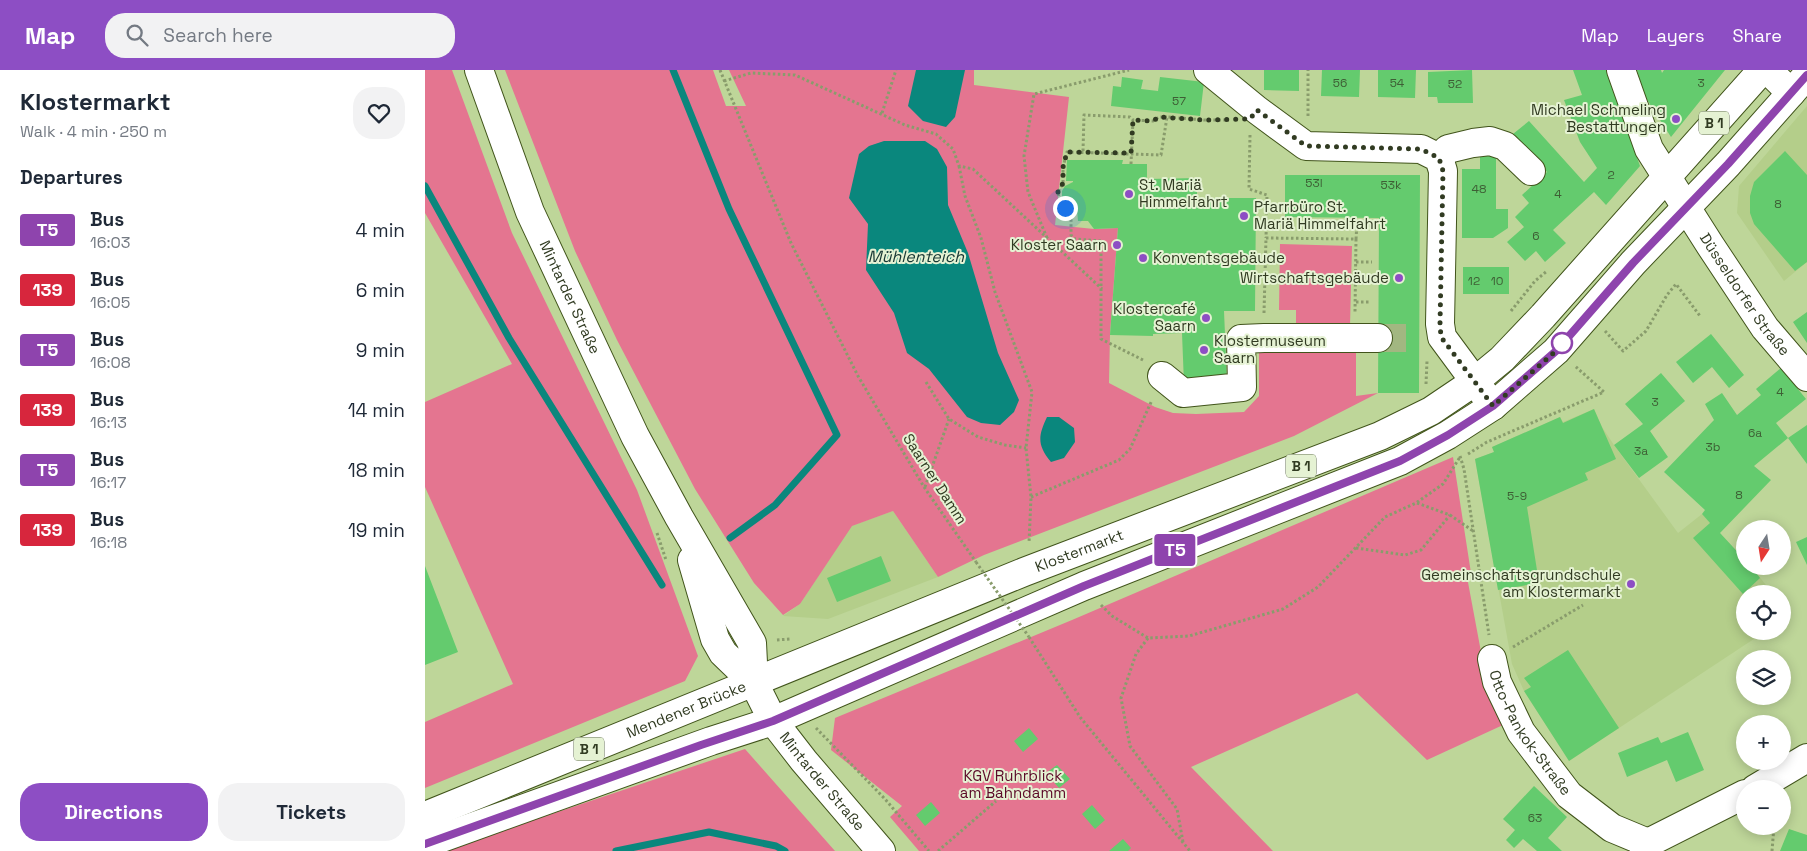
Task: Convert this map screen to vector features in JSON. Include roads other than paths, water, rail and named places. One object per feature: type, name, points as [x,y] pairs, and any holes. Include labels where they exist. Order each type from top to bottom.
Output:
[{"type":"main road","name":"Mintarder Straße","points":[[479,70],[530,212],[635,436],[679,517],[715,639],[723,653],[754,683],[773,721],[804,761],[881,851]]},
{"type":"main road","points":[[1208,70],[1254,115],[1306,146],[1421,149],[1439,158],[1443,171],[1440,324],[1431,337],[1474,382],[1493,406]]},
{"type":"main road","name":"Düsseldorfer Straße","points":[[1621,70],[1649,149],[1710,246],[1765,328],[1807,377]]},
{"type":"main road","name":"B 1","points":[[1666,176],[1762,70]]},
{"type":"main road","points":[[1768,70],[1799,84]]},
{"type":"main road","name":"B 1","points":[[425,844],[773,721],[1084,586],[1400,461],[1448,435],[1493,406],[1556,351],[1633,263],[1687,208],[1799,84]]},
{"type":"main road","points":[[1439,158],[1448,149],[1490,140],[1505,146],[1531,171]]},
{"type":"main road","name":"Klostermarkt","points":[[754,683],[1025,572],[1380,436],[1431,410],[1474,382],[1502,360],[1666,176]]},
{"type":"main road","points":[[1162,376],[1183,393],[1242,387],[1241,339],[1367,338]]},
{"type":"main road","name":"Otto-Pankok-Straße","points":[[1493,660],[1497,682],[1521,732],[1569,795],[1612,828],[1646,847]]},
{"type":"main road","name":"Mendener Brücke","points":[[425,816],[687,708],[754,683]]},
{"type":"main road","points":[[1770,780],[1807,758]]},
{"type":"main road","points":[[1646,847],[1736,799]]},
{"type":"water","points":[[916,70],[965,70],[955,117],[946,127],[923,121],[908,106]]},
{"type":"water","name":"Mühlenteich","points":[[884,141],[925,141],[937,149],[947,167],[948,205],[968,253],[998,353],[1019,400],[1014,412],[1000,425],[981,423],[967,417],[929,369],[907,353],[894,313],[866,270],[868,224],[849,198],[859,154],[869,146]]},
{"type":"water","points":[[1047,417],[1059,417],[1074,428],[1075,442],[1064,458],[1051,462],[1043,450],[1040,440]]},
{"type":"waterway","points":[[673,70],[729,209],[837,435],[775,505],[730,538]]},
{"type":"waterway","points":[[425,186],[509,338],[662,585]]},
{"type":"waterway","points":[[616,851],[709,832],[776,846],[785,851]]},
{"type":"tunnel","points":[[1378,338],[1420,338]]},
{"type":"place","name":"Michael Schmeling Bestattungen","points":[[1676,119]]},
{"type":"place","name":"St. Mariä Himmelfahrt","points":[[1129,194]]},
{"type":"place","name":"Pfarrbüro St. Mariä Himmelfahrt","points":[[1244,216]]},
{"type":"place","name":"Kloster Saarn","points":[[1117,245]]},
{"type":"place","name":"Konventsgebäude","points":[[1143,258]]},
{"type":"place","name":"Wirtschaftsgebäude","points":[[1399,278]]},
{"type":"place","name":"Klostercafé Saarn","points":[[1206,318]]},
{"type":"place","name":"Klostermuseum Saarn","points":[[1204,350]]},
{"type":"place","name":"Gemeinschaftsgrundschule am Klostermarkt","points":[[1631,584]]},
{"type":"park label","name":"KGV Ruhrblick am Bahndamm","points":[[1013,784]]}]
